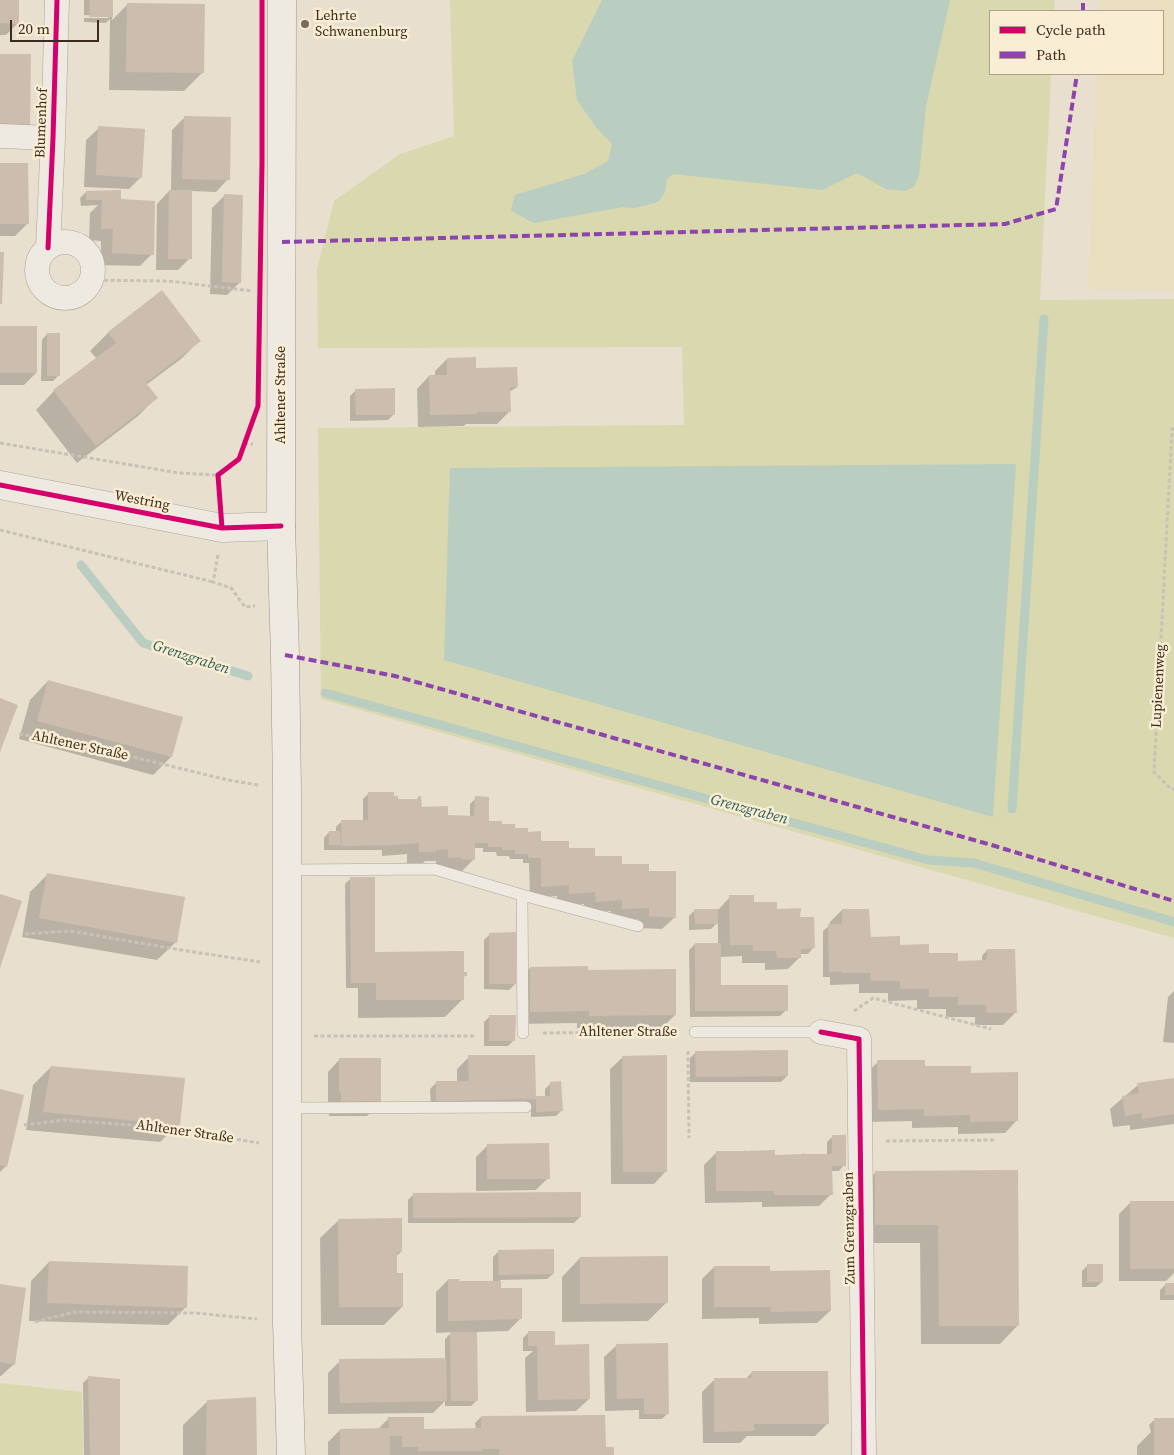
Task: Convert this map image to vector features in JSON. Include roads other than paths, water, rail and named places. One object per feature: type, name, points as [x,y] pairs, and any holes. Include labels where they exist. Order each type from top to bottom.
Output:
[{"type":"main road","name":"Ahltener Straße","points":[[282,0],[281,526],[287,789],[287,1322],[291,1455]]},
{"type":"main road","name":"Westring","points":[[0,485],[222,528],[281,526]]},
{"type":"street","name":"Blumenhof","points":[[48,248],[59,242],[73,243],[82,247],[88,254],[92,260],[93,270],[88,286],[81,293],[70,297],[52,294],[45,289],[40,281],[38,272],[38,264],[48,248],[57,0]]},
{"type":"street","name":"Blumenhof","points":[[0,136],[53,138]]},
{"type":"street","name":"Zum Grenzgraben","points":[[821,1032],[859,1039],[864,1455]]},
{"type":"lane","points":[[287,870],[434,869],[522,896],[638,926]]},
{"type":"lane","points":[[522,896],[523,1033]]},
{"type":"lane","points":[[691,1037],[821,1032]]},
{"type":"lane","points":[[286,1108],[526,1107]]},
{"type":"waterway","points":[[1012,809],[1044,319]]},
{"type":"waterway","name":"Grenzgraben","points":[[81,565],[143,643],[248,676]]},
{"type":"waterway","name":"Grenzgraben","points":[[325,693],[928,860],[974,863],[1174,922]]},
{"type":"place","name":"Lehrte Schwanenburg","points":[[305,24]]}]
